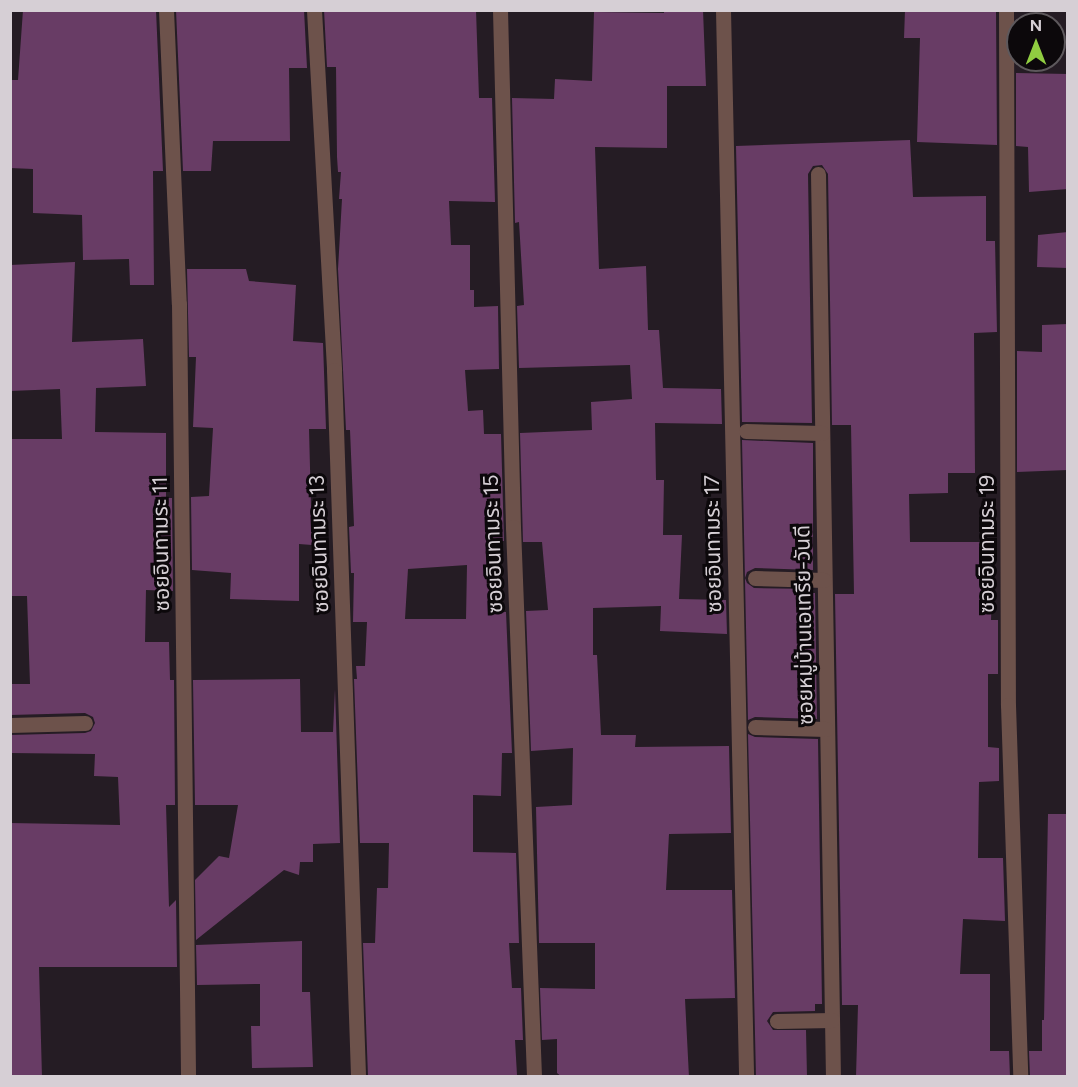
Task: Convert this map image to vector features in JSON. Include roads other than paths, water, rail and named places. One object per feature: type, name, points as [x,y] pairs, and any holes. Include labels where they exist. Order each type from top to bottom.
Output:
[{"type":"street","name":"ซอยอินทามระ 11","points":[[166,10],[179,304],[188,1077]]},
{"type":"street","name":"ซอยอินทามระ 13","points":[[314,10],[334,370],[358,1077]]},
{"type":"street","name":"ซอยอินทามระ 15","points":[[500,10],[513,527],[534,1077]]},
{"type":"street","name":"ซอยอินทามระ 17","points":[[723,10],[746,1077]]},
{"type":"street","name":"ซอยอินทามระ 19","points":[[1006,10],[1008,705],[1020,1077]]},
{"type":"street","name":"ซอยหมู่บ้านเอเทรีย-วันดี","points":[[818,174],[833,1077]]},
{"type":"street","points":[[746,431],[822,433]]},
{"type":"street","points":[[755,578],[824,580]]},
{"type":"street","points":[[10,725],[85,723]]},
{"type":"street","points":[[755,727],[826,729]]},
{"type":"street","points":[[777,1021],[832,1020]]}]
